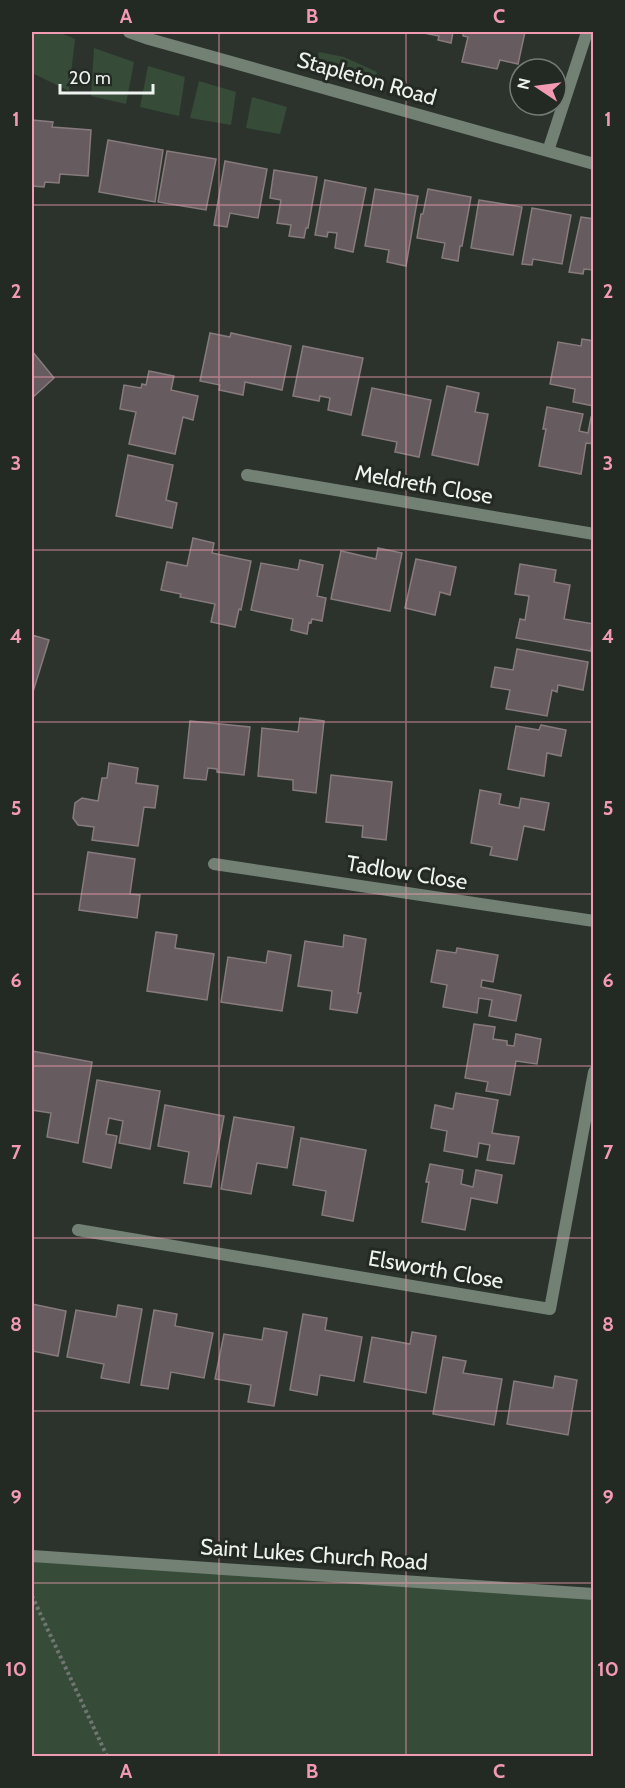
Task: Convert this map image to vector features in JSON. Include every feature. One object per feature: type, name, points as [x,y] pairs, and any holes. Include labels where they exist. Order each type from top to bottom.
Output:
[{"type":"street","name":"Stapleton Road","points":[[129,32],[594,164]]},
{"type":"street","points":[[548,151],[587,32]]},
{"type":"street","name":"Meldreth Close","points":[[247,475],[594,534]]},
{"type":"street","name":"Tadlow Close","points":[[214,864],[594,921]]},
{"type":"street","name":"Elsworth Close","points":[[78,1230],[550,1309],[594,1072]]},
{"type":"street","name":"Saint Lukes Church Road","points":[[32,1556],[594,1594]]},
{"type":"path","points":[[32,1596],[108,1756]]},
{"type":"green space","points":[[32,32],[59,32],[75,39],[69,91],[32,73]]},
{"type":"green space","points":[[94,48],[134,62],[126,104],[91,96]]},
{"type":"green space","points":[[319,52],[344,57],[377,72],[374,84],[315,67]]},
{"type":"green space","points":[[148,66],[185,77],[179,116],[140,107]]},
{"type":"green space","points":[[199,81],[236,92],[231,125],[190,118]]},
{"type":"green space","points":[[252,97],[287,107],[280,134],[246,128]]},
{"type":"green space","points":[[32,1556],[593,1594],[593,1756],[32,1756]]},
{"type":"building","points":[[419,32],[453,32],[451,43],[438,40],[439,36]]},
{"type":"building","points":[[463,32],[525,32],[520,57],[508,57],[508,62],[500,60],[497,69],[462,62],[468,37],[463,36]]},
{"type":"building","points":[[32,120],[53,122],[52,127],[91,130],[88,176],[60,174],[59,183],[45,182],[44,187],[32,186]]},
{"type":"building","points":[[108,140],[163,150],[155,202],[99,192]]},
{"type":"building","points":[[167,151],[216,159],[206,210],[158,202]]},
{"type":"building","points":[[225,161],[267,169],[258,218],[230,213],[227,227],[214,225]]},
{"type":"building","points":[[274,170],[317,177],[308,228],[306,228],[304,238],[289,236],[291,225],[277,223],[281,200],[270,198]]},
{"type":"building","points":[[325,180],[366,188],[353,252],[335,248],[337,233],[328,232],[327,237],[315,235]]},
{"type":"building","points":[[375,189],[418,196],[406,266],[387,262],[389,250],[365,246]]},
{"type":"building","points":[[428,189],[471,197],[458,261],[442,258],[445,243],[417,238]]},
{"type":"building","points":[[479,200],[522,207],[513,255],[471,248]]},
{"type":"building","points":[[532,208],[571,215],[562,264],[533,259],[532,265],[522,264]]},
{"type":"building","points":[[581,217],[594,219],[594,270],[584,269],[583,274],[569,272]]},
{"type":"building","points":[[210,333],[230,337],[231,333],[291,346],[282,390],[245,382],[243,395],[219,390],[220,385],[200,381]]},
{"type":"building","points":[[582,339],[594,341],[594,406],[573,402],[575,389],[550,384],[558,342],[581,346]]},
{"type":"building","points":[[303,346],[363,358],[351,415],[328,410],[330,398],[320,396],[319,401],[293,396]]},
{"type":"building","points":[[32,351],[54,378],[32,398]]},
{"type":"building","points":[[149,371],[174,376],[171,390],[198,396],[193,420],[183,417],[175,454],[129,444],[136,412],[120,409],[124,385],[141,388],[142,384],[146,385]]},
{"type":"building","points":[[447,386],[479,393],[475,412],[488,414],[478,465],[432,455]]},
{"type":"building","points":[[372,388],[431,400],[419,457],[395,452],[397,442],[362,435]]},
{"type":"building","points":[[547,407],[583,414],[579,431],[588,433],[591,417],[594,417],[594,444],[586,443],[581,474],[539,466],[546,429],[543,429]]},
{"type":"building","points":[[128,455],[173,465],[166,500],[177,503],[172,528],[116,516]]},
{"type":"building","points":[[193,538],[214,543],[212,553],[251,561],[241,610],[239,609],[235,627],[211,622],[215,604],[180,597],[181,594],[161,590],[167,562],[187,566]]},
{"type":"building","points":[[378,548],[402,553],[390,611],[331,599],[341,551],[376,559]]},
{"type":"building","points":[[416,559],[456,567],[450,595],[440,592],[435,615],[405,608]]},
{"type":"building","points":[[300,560],[323,565],[317,596],[326,598],[322,621],[312,619],[311,623],[309,622],[307,634],[291,630],[293,619],[251,610],[261,563],[298,570]]},
{"type":"building","points":[[520,564],[556,570],[554,582],[570,585],[564,619],[594,624],[591,651],[516,638],[520,619],[525,620],[529,596],[515,594]]},
{"type":"building","points":[[32,635],[49,640],[32,695]]},
{"type":"building","points":[[517,649],[588,662],[583,690],[558,685],[557,692],[552,690],[547,716],[506,709],[510,690],[491,687],[495,667],[513,670]]},
{"type":"building","points":[[300,718],[324,721],[316,793],[293,790],[293,780],[258,776],[262,728],[298,732]]},
{"type":"building","points":[[190,721],[250,727],[244,775],[217,772],[217,769],[208,768],[206,780],[184,778]]},
{"type":"building","points":[[541,725],[566,730],[561,756],[547,753],[544,776],[508,769],[516,726],[539,730]]},
{"type":"building","points":[[109,763],[138,768],[136,783],[158,786],[155,808],[144,807],[138,846],[92,840],[94,827],[78,825],[73,818],[75,803],[82,798],[98,801],[102,778],[107,778]]},
{"type":"building","points":[[331,775],[392,782],[386,840],[362,837],[363,826],[326,822]]},
{"type":"building","points":[[480,790],[501,794],[499,804],[519,808],[521,798],[549,803],[544,830],[524,826],[517,860],[490,855],[492,847],[471,843]]},
{"type":"building","points":[[88,852],[135,859],[130,894],[140,895],[137,918],[79,910]]},
{"type":"building","points":[[156,932],[177,935],[175,948],[214,954],[207,1000],[147,991]]},
{"type":"building","points":[[344,935],[366,939],[357,1013],[330,1009],[332,991],[298,986],[305,941],[343,947]]},
{"type":"building","points":[[457,948],[498,955],[493,982],[482,980],[481,987],[521,995],[516,1021],[489,1016],[492,1000],[479,998],[477,1013],[443,1007],[447,985],[431,982],[437,950],[456,953]]},
{"type":"building","points":[[268,951],[291,955],[282,1011],[221,1002],[228,957],[266,963]]},
{"type":"building","points":[[474,1024],[495,1027],[493,1039],[507,1041],[507,1045],[514,1046],[516,1034],[541,1039],[537,1064],[516,1061],[510,1095],[486,1091],[488,1082],[465,1078]]},
{"type":"building","points":[[32,1051],[92,1062],[78,1143],[47,1137],[51,1113],[32,1110]]},
{"type":"building","points":[[97,1080],[160,1091],[150,1149],[119,1143],[123,1121],[109,1118],[106,1134],[117,1136],[111,1168],[83,1162]]},
{"type":"building","points":[[456,1093],[498,1100],[492,1133],[519,1137],[514,1164],[487,1160],[490,1145],[479,1143],[477,1157],[444,1151],[447,1131],[431,1128],[435,1105],[453,1109]]},
{"type":"building","points":[[165,1105],[224,1116],[211,1187],[184,1183],[189,1152],[158,1146]]},
{"type":"building","points":[[234,1117],[294,1127],[287,1168],[257,1163],[251,1194],[221,1189]]},
{"type":"building","points":[[301,1138],[366,1150],[353,1221],[322,1215],[326,1191],[293,1185]]},
{"type":"building","points":[[430,1164],[463,1170],[461,1184],[473,1187],[476,1170],[502,1175],[497,1203],[471,1198],[465,1230],[422,1222]]},
{"type":"building","points":[[32,1304],[66,1311],[58,1356],[32,1351]]},
{"type":"building","points":[[118,1305],[142,1309],[129,1383],[101,1378],[104,1364],[67,1357],[76,1310],[116,1317]]},
{"type":"building","points":[[154,1310],[177,1314],[175,1326],[213,1333],[204,1378],[171,1372],[168,1389],[141,1385]]},
{"type":"building","points":[[303,1314],[327,1318],[325,1330],[362,1337],[354,1381],[320,1375],[317,1395],[290,1390]]},
{"type":"building","points":[[264,1328],[287,1332],[274,1406],[248,1402],[251,1385],[215,1379],[224,1334],[262,1340]]},
{"type":"building","points":[[412,1332],[436,1336],[426,1393],[364,1382],[372,1337],[410,1344]]},
{"type":"building","points":[[443,1357],[466,1361],[463,1373],[502,1379],[494,1425],[433,1414]]},
{"type":"building","points":[[555,1376],[577,1380],[568,1435],[507,1424],[514,1381],[553,1388]]}]
